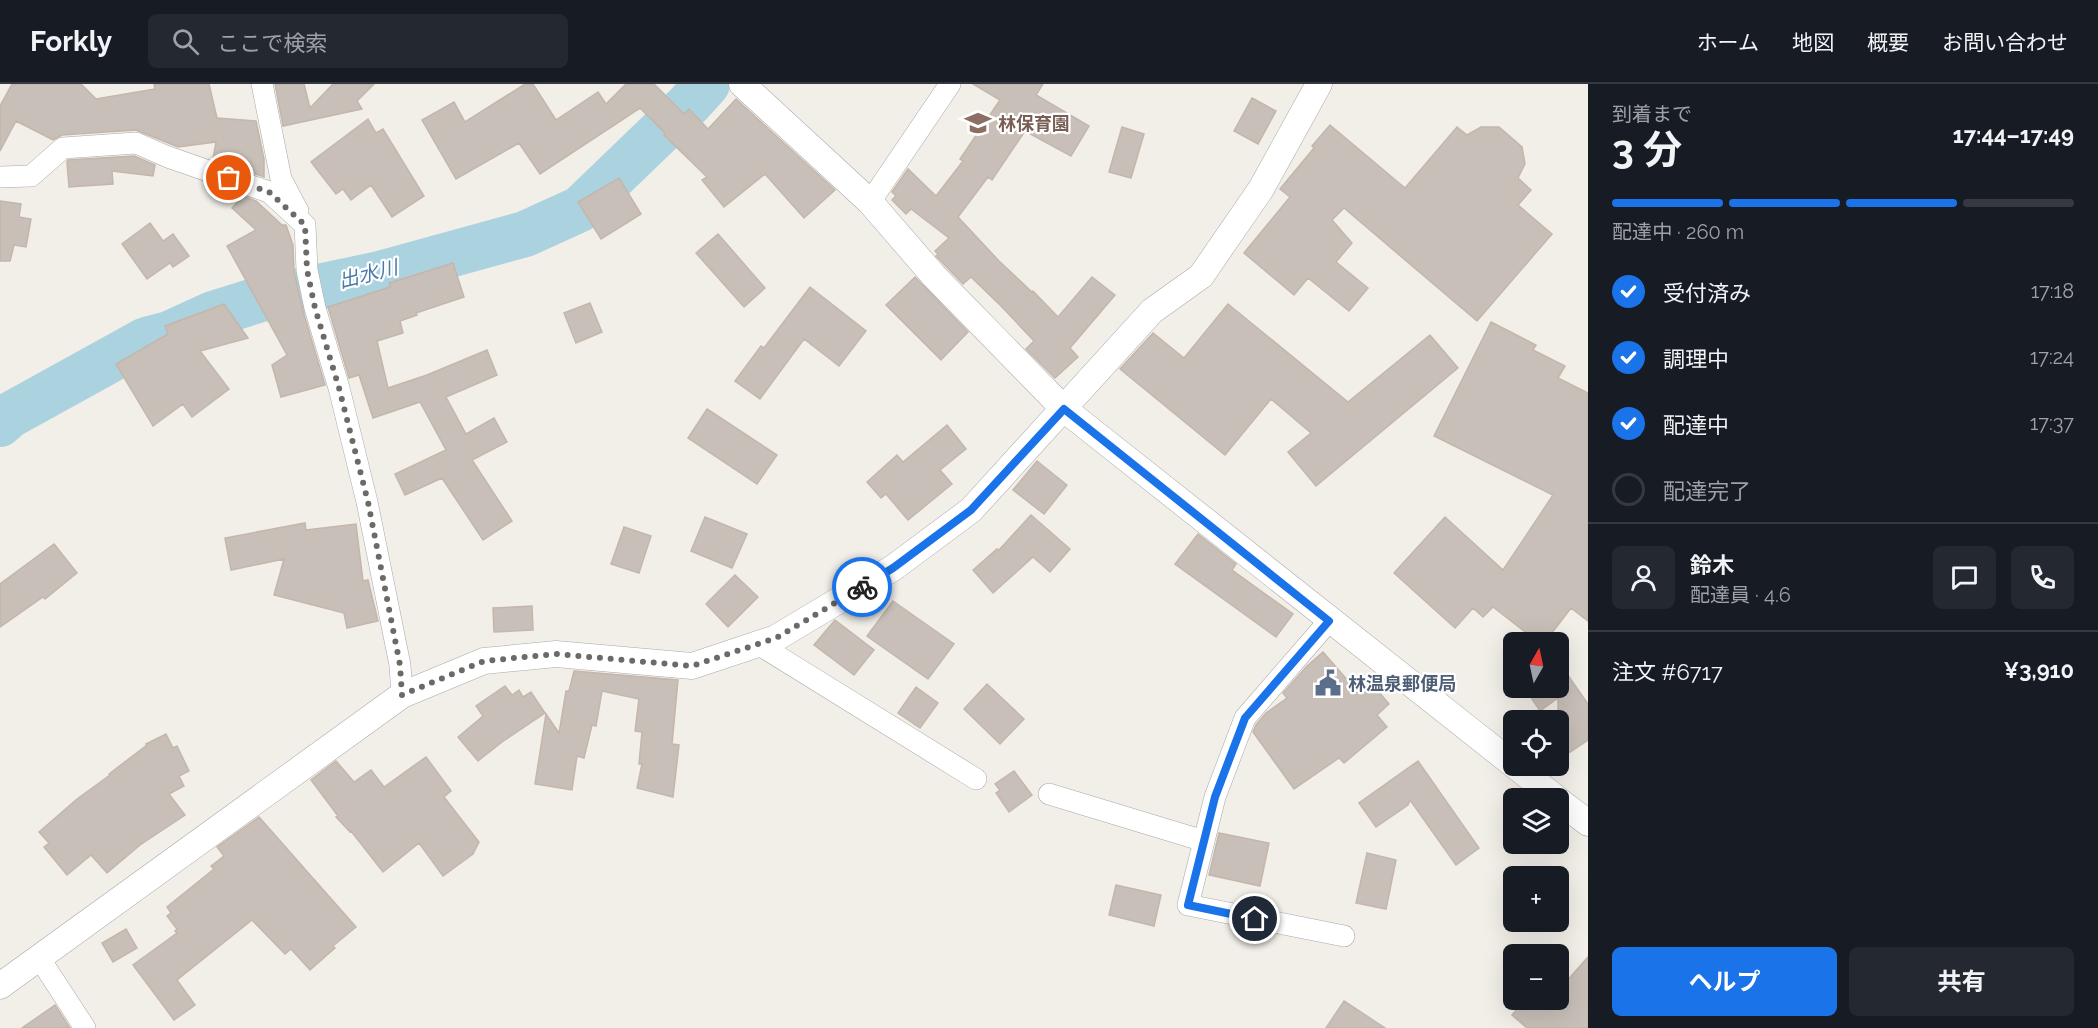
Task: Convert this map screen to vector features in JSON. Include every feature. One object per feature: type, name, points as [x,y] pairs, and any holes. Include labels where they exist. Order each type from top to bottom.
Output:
[{"type":"street","points":[[262,84],[281,179],[305,225],[307,270],[315,308],[339,388],[368,502],[400,665],[402,695]]},
{"type":"street","points":[[742,84],[870,202],[934,276],[1064,409],[1503,756]]},
{"type":"street","points":[[870,202],[950,84]]},
{"type":"street","points":[[0,986],[38,956],[402,695],[484,661],[556,654],[692,666],[776,638],[893,568],[971,510],[1152,311],[1201,276],[1261,189],[1319,84]]},
{"type":"street","points":[[0,177],[31,177],[63,148],[136,143],[168,157],[269,192],[305,225]]},
{"type":"street","points":[[1329,621],[1245,718],[1215,797],[1188,905],[1344,936]]},
{"type":"street","points":[[758,644],[976,779]]},
{"type":"street","points":[[1528,776],[1543,788]]},
{"type":"street","points":[[1049,794],[1204,841]]},
{"type":"street","points":[[1569,808],[1588,823]]},
{"type":"street","points":[[38,956],[86,1028]]},
{"type":"building","points":[[12,84],[81,84],[96,99],[155,89],[154,84],[209,84],[217,118],[256,121],[264,159],[264,177],[213,159],[216,142],[178,147],[136,130],[62,135],[53,140],[16,121],[0,151],[0,106]]},
{"type":"building","points":[[275,84],[304,84],[310,108],[333,84],[374,84],[357,101],[362,109],[283,126]]},
{"type":"building","points":[[525,84],[533,84],[556,120],[598,92],[606,104],[626,84],[654,84],[684,114],[689,109],[708,129],[736,99],[835,190],[804,218],[765,174],[724,207],[702,180],[707,177],[640,108],[540,174],[519,143],[456,179],[422,120],[454,102],[465,122]]},
{"type":"building","points":[[973,84],[1043,84],[1036,95],[1089,126],[1071,156],[1025,131],[992,180],[988,177],[958,217],[999,261],[1058,317],[1092,277],[1115,295],[1070,348],[1078,357],[1055,378],[1026,349],[1034,341],[1002,307],[971,277],[963,284],[936,256],[938,254],[935,251],[949,238],[911,209],[906,214],[892,200],[896,196],[892,192],[908,169],[936,196],[963,161],[960,159],[1000,100]]},
{"type":"building","points":[[1252,98],[1276,111],[1258,144],[1234,131]]},
{"type":"building","points":[[368,119],[376,133],[383,129],[424,196],[392,217],[371,185],[351,200],[343,189],[336,194],[311,162]]},
{"type":"building","points":[[1330,125],[1405,188],[1457,127],[1467,135],[1481,127],[1499,127],[1522,147],[1525,164],[1518,178],[1531,190],[1518,205],[1552,234],[1477,321],[1344,208],[1332,220],[1352,243],[1336,262],[1368,288],[1349,311],[1308,278],[1294,295],[1244,253],[1290,197],[1280,189]]},
{"type":"building","points":[[1122,127],[1144,134],[1131,178],[1109,172]]},
{"type":"building","points":[[134,156],[155,165],[153,176],[112,171],[113,184],[69,187],[68,160]]},
{"type":"building","points":[[619,178],[641,214],[601,239],[578,202]]},
{"type":"building","points":[[243,196],[256,201],[282,225],[286,225],[293,245],[294,272],[303,311],[325,385],[281,397],[272,365],[287,355],[227,246],[256,230],[232,208]]},
{"type":"building","points":[[0,201],[21,204],[19,217],[31,219],[26,247],[14,245],[10,261],[0,261]]},
{"type":"building","points":[[150,223],[163,241],[173,234],[189,256],[173,267],[170,263],[147,279],[122,244]]},
{"type":"building","points":[[718,234],[765,288],[744,307],[696,253]]},
{"type":"building","points":[[453,263],[464,297],[416,313],[417,315],[400,321],[403,333],[377,341],[388,388],[427,375],[487,350],[497,375],[446,397],[466,434],[494,418],[507,442],[472,460],[512,521],[483,540],[442,478],[405,495],[395,474],[446,450],[420,402],[373,418],[359,375],[349,378],[328,307],[390,287],[389,283]]},
{"type":"building","points":[[915,277],[968,332],[941,360],[886,305]]},
{"type":"building","points":[[810,287],[866,331],[839,366],[804,339],[760,399],[735,381],[761,346],[764,348]]},
{"type":"building","points":[[590,303],[602,332],[576,343],[564,313]]},
{"type":"building","points":[[224,304],[248,338],[200,351],[229,389],[192,417],[183,404],[153,426],[116,364],[168,334],[165,326]]},
{"type":"building","points":[[1228,304],[1348,402],[1430,335],[1458,368],[1316,486],[1288,452],[1311,433],[1271,399],[1225,455],[1120,369],[1153,333],[1184,358]]},
{"type":"building","points":[[1491,322],[1536,345],[1533,350],[1565,366],[1558,378],[1588,393],[1588,621],[1571,608],[1553,632],[1525,632],[1493,607],[1483,617],[1473,608],[1455,628],[1394,573],[1445,517],[1503,570],[1553,495],[1434,436]]},
{"type":"building","points":[[707,409],[777,455],[757,484],[688,438]]},
{"type":"building","points":[[947,425],[966,449],[940,470],[952,484],[908,520],[886,494],[881,498],[867,482],[897,455],[903,462]]},
{"type":"building","points":[[1037,461],[1067,485],[1044,514],[1013,490]]},
{"type":"building","points":[[1031,515],[1070,549],[1050,572],[1033,557],[993,593],[973,570],[997,549],[999,550]]},
{"type":"building","points":[[705,517],[747,534],[732,568],[691,551]]},
{"type":"building","points":[[305,523],[306,530],[356,524],[363,581],[368,580],[378,621],[347,628],[344,613],[274,595],[284,559],[231,570],[225,538]]},
{"type":"building","points":[[624,527],[651,536],[639,573],[611,564]]},
{"type":"building","points":[[1198,534],[1236,564],[1232,570],[1293,614],[1276,637],[1175,564]]},
{"type":"building","points":[[54,544],[77,573],[45,599],[43,597],[0,627],[0,584]]},
{"type":"building","points":[[735,575],[758,597],[728,627],[706,604]]},
{"type":"building","points":[[893,601],[954,644],[928,679],[867,636]]},
{"type":"building","points":[[532,606],[533,630],[494,632],[493,608]]},
{"type":"building","points":[[835,620],[874,650],[854,675],[814,645]]},
{"type":"building","points":[[1323,652],[1356,690],[1368,679],[1389,704],[1377,715],[1387,727],[1344,763],[1339,758],[1294,789],[1253,732],[1266,713],[1287,698],[1283,693]]},
{"type":"building","points":[[574,671],[678,680],[672,744],[679,745],[673,797],[637,788],[642,764],[639,764],[642,732],[635,731],[639,699],[602,691],[596,726],[592,725],[584,758],[577,756],[572,790],[535,784],[546,714],[559,733],[566,691],[569,691]]},
{"type":"building","points":[[1569,677],[1588,704],[1588,740],[1569,753],[1569,710],[1558,710],[1558,698],[1569,698]]},
{"type":"building","points":[[987,684],[1024,719],[1000,744],[964,709]]},
{"type":"building","points":[[505,686],[512,695],[519,690],[523,697],[531,692],[545,713],[478,761],[458,737],[483,716],[476,706]]},
{"type":"building","points":[[916,687],[938,703],[920,728],[898,713]]},
{"type":"building","points":[[1531,698],[1558,698],[1541,710]]},
{"type":"building","points":[[166,734],[173,748],[177,746],[189,771],[179,776],[184,786],[169,794],[185,815],[140,845],[107,873],[91,855],[67,875],[44,847],[49,843],[39,832],[146,744]]},
{"type":"building","points":[[426,757],[451,791],[444,797],[479,842],[473,854],[443,876],[419,843],[383,872],[351,831],[336,817],[338,816],[311,780],[336,761],[354,782],[371,770],[384,787]]},
{"type":"building","points":[[1418,761],[1479,848],[1456,865],[1410,800],[1408,805],[1376,827],[1359,803]]},
{"type":"building","points":[[1014,771],[1032,795],[1009,812],[996,793],[1000,790],[995,784]]},
{"type":"building","points":[[259,817],[356,927],[333,946],[335,948],[310,970],[291,949],[285,954],[252,920],[177,980],[195,1005],[174,1020],[133,965],[177,933],[175,931],[177,929],[167,916],[171,913],[167,907],[214,869],[211,866],[224,856],[217,847]]},
{"type":"building","points":[[1219,833],[1269,843],[1260,886],[1209,875]]},
{"type":"building","points":[[1367,853],[1396,860],[1386,909],[1356,903]]},
{"type":"building","points":[[1116,885],[1161,895],[1154,926],[1109,915]]},
{"type":"building","points":[[126,929],[137,948],[113,962],[102,943]]},
{"type":"building","points":[[1588,957],[1588,1028],[1527,1028],[1512,1015],[1516,1010],[1569,1010],[1569,979]]},
{"type":"building","points":[[1344,1001],[1385,1028],[1326,1028]]},
{"type":"building","points":[[55,1005],[70,1028],[22,1028]]},
{"type":"waterway","name":"出水川","points":[[0,424],[10,415],[146,340],[169,334],[213,314],[261,299],[380,274],[525,234],[580,209],[707,84]]},
{"type":"way so far","points":[[229,178],[269,192],[305,225],[307,270],[315,308],[339,388],[368,502],[400,665],[402,695],[484,661],[556,654],[692,666],[776,638],[862,587]]},
{"type":"place","name":"林保育園","points":[[978,123]]},
{"type":"place","name":"林温泉郵便局","points":[[1328,683]]},
{"type":"route","points":[[862,587],[893,568],[971,510],[1064,409],[1329,621],[1245,718],[1215,797],[1188,905],[1255,919]]}]
